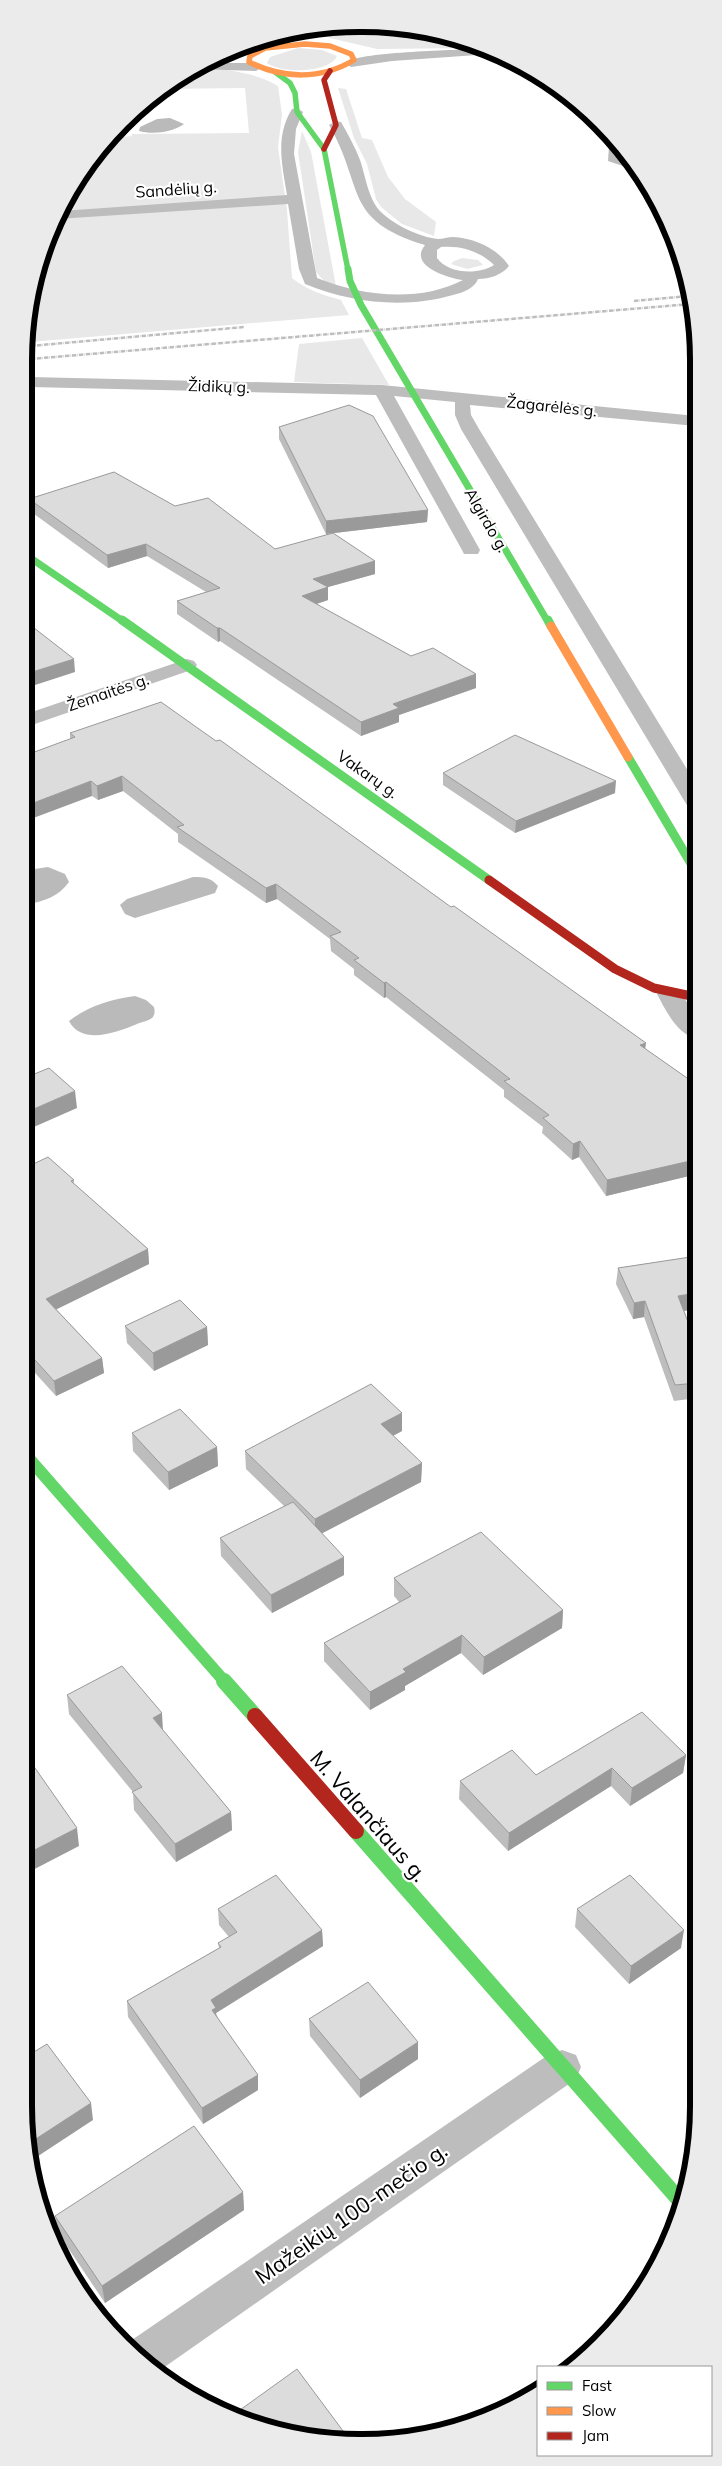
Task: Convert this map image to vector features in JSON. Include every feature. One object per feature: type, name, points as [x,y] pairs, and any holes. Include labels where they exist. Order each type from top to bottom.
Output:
[{"type":"main road","points":[[313,36],[330,46]]},
{"type":"main road","points":[[287,41],[330,46],[346,51],[354,57],[351,63]]},
{"type":"main road","points":[[253,62],[268,46]]},
{"type":"main road","name":"Algirdo g.","points":[[253,62],[275,72],[290,83],[295,93],[297,112],[325,154],[350,281],[361,306],[690,862]]},
{"type":"main road","name":"Algirdo g.","points":[[275,72],[303,74],[330,71],[351,63]]},
{"type":"main road","points":[[325,154],[336,125],[324,80],[330,71]]},
{"type":"main road","name":"Vakarų g.","points":[[32,559],[187,665],[600,959],[641,984],[669,994],[690,996]]},
{"type":"main road","name":"M. Valančiaus g.","points":[[32,1463],[676,2196]]},
{"type":"street","points":[[346,51],[467,50]]},
{"type":"street","points":[[351,63],[392,57],[474,53]]},
{"type":"street","points":[[228,61],[253,62]]},
{"type":"street","points":[[219,65],[253,62]]},
{"type":"street","points":[[297,112],[289,130],[287,154],[296,199],[306,270],[310,281],[341,293],[370,297],[403,298],[433,295],[463,287],[470,282],[471,276]]},
{"type":"street","points":[[336,125],[354,162],[367,205],[385,222],[438,243]]},
{"type":"street","name":"Sandėlių g.","points":[[67,214],[296,199]]},
{"type":"street","points":[[455,242],[470,246],[488,254],[499,261],[502,266],[495,272],[471,276],[447,273],[433,265],[428,252],[432,246],[438,243],[455,242]]},
{"type":"street","name":"Židikų g.","points":[[32,382],[408,392]]},
{"type":"street","points":[[382,390],[471,550]]},
{"type":"street","name":"Žagarėlės g.","points":[[408,392],[690,421]]},
{"type":"street","points":[[468,398],[462,404],[463,415],[470,429],[690,792]]},
{"type":"street","name":"Žemaitės g.","points":[[32,719],[187,665]]},
{"type":"street","points":[[669,994],[680,1014],[690,1025]]},
{"type":"street","name":"Mažeikių 100-mečio g.","points":[[146,2354],[562,2067]]},
{"type":"shaded area","points":[[382,33],[425,39],[461,48],[377,49],[330,38],[325,34]]},
{"type":"shaded area","points":[[298,48],[322,50],[337,56],[333,62],[325,66],[305,70],[283,69],[267,63],[270,57]]},
{"type":"shaded area","points":[[212,68],[235,71],[254,76],[278,86],[282,115],[278,147],[287,210],[292,278],[315,292],[341,300],[349,315],[33,342],[39,297],[50,255],[58,235],[66,216],[88,178],[114,144],[121,137],[132,136],[132,134],[249,133],[245,88],[177,89]]},
{"type":"shaded area","points":[[338,88],[346,89],[362,138],[372,140],[388,177],[405,199],[436,222],[434,236],[402,224],[381,207],[376,199],[367,164],[354,138]]},
{"type":"shaded area","points":[[170,118],[184,124],[163,132],[150,133],[139,131],[140,127],[157,119]]},
{"type":"shaded area","points":[[302,131],[311,152],[336,286],[324,281],[316,272],[298,152]]},
{"type":"shaded area","points":[[462,258],[478,260],[483,265],[467,269],[451,264]]},
{"type":"shaded area","points":[[362,338],[389,385],[294,382],[299,344]]},
{"type":"shaded area","points":[[48,867],[65,874],[69,882],[61,891],[51,897],[32,903],[32,869]]},
{"type":"shaded area","points":[[193,877],[204,877],[212,881],[218,886],[215,893],[135,918],[125,914],[120,905],[127,899]]},
{"type":"shaded area","points":[[135,996],[146,1000],[154,1007],[154,1016],[152,1018],[101,1035],[82,1033],[75,1029],[69,1021],[84,1011],[100,1004]]},
{"type":"building","points":[[349,405],[373,416],[428,510],[326,521],[279,427]]},
{"type":"building","points":[[114,472],[175,506],[208,498],[275,549],[333,533],[375,561],[313,579],[328,587],[302,596],[411,656],[433,648],[476,674],[393,704],[399,708],[361,722],[177,601],[220,588],[146,544],[107,555],[32,501],[32,498]]},
{"type":"building","points":[[32,626],[74,659],[32,672]]},
{"type":"building","points":[[161,702],[216,741],[220,740],[451,907],[454,906],[646,1043],[640,1045],[690,1080],[690,1161],[607,1180],[580,1141],[573,1144],[543,1118],[549,1115],[504,1081],[510,1079],[386,982],[384,983],[354,960],[359,958],[330,936],[341,932],[276,884],[266,888],[177,827],[184,825],[122,776],[97,786],[91,781],[32,803],[32,753],[75,737],[70,733]]},
{"type":"building","points":[[515,735],[616,781],[516,821],[443,773]]},
{"type":"building","points":[[49,1068],[75,1091],[32,1110],[32,1075]]},
{"type":"building","points":[[48,1157],[74,1180],[71,1181],[148,1249],[46,1299],[102,1358],[54,1381],[32,1357],[32,1165]]},
{"type":"building","points":[[690,1257],[690,1294],[678,1296],[690,1327],[690,1384],[675,1385],[645,1301],[634,1303],[618,1268]]},
{"type":"building","points":[[180,1300],[207,1327],[153,1353],[125,1326]]},
{"type":"building","points":[[371,1384],[402,1413],[381,1424],[422,1463],[315,1519],[245,1451]]},
{"type":"building","points":[[180,1409],[217,1447],[168,1472],[132,1433]]},
{"type":"building","points":[[293,1502],[344,1557],[271,1595],[220,1538]]},
{"type":"building","points":[[481,1532],[563,1610],[484,1657],[462,1635],[403,1669],[406,1672],[370,1692],[324,1643],[411,1596],[394,1578]]},
{"type":"building","points":[[122,1666],[162,1713],[153,1718],[231,1812],[175,1844],[132,1792],[142,1787],[67,1695]]},
{"type":"building","points":[[642,1712],[686,1755],[632,1788],[612,1768],[509,1833],[460,1781],[512,1750],[536,1775]]},
{"type":"building","points":[[32,1764],[77,1828],[32,1851]]},
{"type":"building","points":[[276,1875],[322,1930],[211,2000],[216,2008],[212,2010],[258,2075],[202,2108],[127,2001],[221,1947],[218,1943],[237,1932],[218,1909]]},
{"type":"building","points":[[630,1875],[684,1930],[631,1966],[577,1909]]},
{"type":"building","points":[[368,1982],[418,2042],[360,2080],[309,2019]]},
{"type":"building","points":[[47,2044],[91,2103],[34,2140],[32,2105],[32,2053]]},
{"type":"building","points":[[194,2126],[243,2192],[102,2286],[55,2216]]},
{"type":"building","points":[[297,2369],[345,2433],[297,2427],[240,2410]]},
{"type":"railway","points":[[634,301],[683,297]]},
{"type":"railway","points":[[32,359],[684,305]]},
{"type":"railway","points":[[33,346],[244,327]]},
{"type":"traffic: fast","points":[[275,72],[290,83],[295,93],[297,112],[324,149],[350,281],[361,305],[551,626]]},
{"type":"traffic: fast","points":[[32,559],[187,665],[489,880]]},
{"type":"traffic: fast","points":[[628,757],[690,862]]},
{"type":"traffic: fast","points":[[32,1462],[255,1716]]},
{"type":"traffic: fast","points":[[356,1831],[676,2196]]},
{"type":"traffic: slow","points":[[305,44],[330,46],[351,54],[354,60],[331,72],[302,75],[274,72],[249,62],[250,56],[265,48],[305,44]]},
{"type":"traffic: slow","points":[[551,626],[628,757]]},
{"type":"traffic: jam","points":[[324,149],[336,125],[324,80],[330,71]]},
{"type":"traffic: jam","points":[[489,880],[615,969],[654,988],[690,996]]},
{"type":"traffic: jam","points":[[255,1716],[356,1831]]}]
